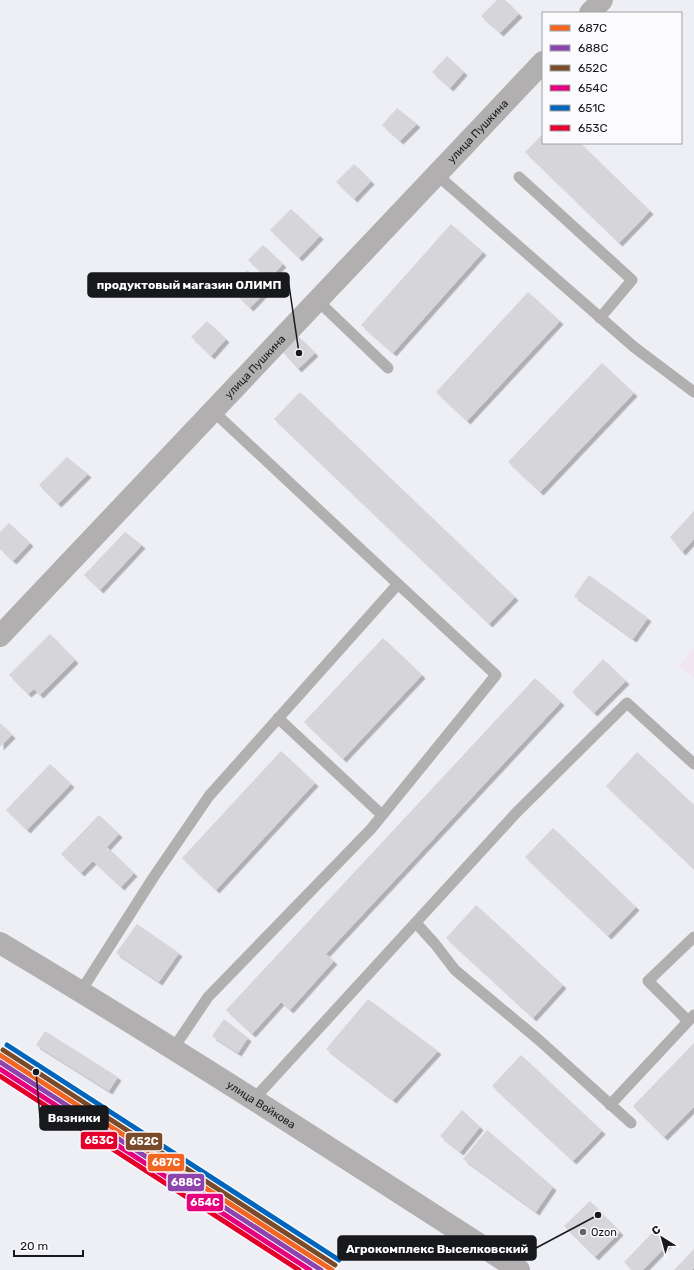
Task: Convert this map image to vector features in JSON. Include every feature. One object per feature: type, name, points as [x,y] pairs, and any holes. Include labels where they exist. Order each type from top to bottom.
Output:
[{"type":"street","points":[[591,12],[602,0]]},
{"type":"street","name":"улица Пушкина","points":[[0,636],[542,63]]},
{"type":"street","name":"улица Войкова","points":[[0,943],[81,991],[254,1099],[519,1270]]},
{"type":"lane","points":[[436,174],[634,348],[694,392]]},
{"type":"lane","points":[[519,177],[632,280],[600,318]]},
{"type":"lane","points":[[318,301],[388,368]]},
{"type":"lane","points":[[173,1049],[208,997],[371,829],[496,675],[213,411]]},
{"type":"lane","points":[[81,991],[153,878],[209,796],[398,584]]},
{"type":"lane","points":[[254,1099],[516,813],[627,703],[694,764]]},
{"type":"lane","points":[[278,718],[382,815]]},
{"type":"lane","points":[[416,923],[435,944],[455,970],[539,1040],[631,1123]]},
{"type":"lane","points":[[610,1105],[691,1018],[648,981],[694,937]]},
{"type":"shaded area","points":[[694,648],[694,678],[679,665]]},
{"type":"building","points":[[497,0],[505,0],[519,14],[500,33],[481,16]]},
{"type":"building","points":[[447,56],[464,72],[450,88],[432,72]]},
{"type":"building","points":[[397,108],[417,124],[400,141],[382,125]]},
{"type":"building","points":[[542,135],[542,144],[581,144],[650,211],[619,243],[525,152]]},
{"type":"building","points":[[354,164],[371,181],[354,199],[336,182]]},
{"type":"building","points":[[291,209],[320,236],[299,258],[270,230]]},
{"type":"building","points":[[451,224],[483,252],[393,353],[361,325]]},
{"type":"building","points":[[263,245],[283,264],[269,279],[248,260]]},
{"type":"building","points":[[247,270],[268,289],[250,308],[230,288]]},
{"type":"building","points":[[528,292],[560,321],[467,421],[436,392]]},
{"type":"building","points":[[207,321],[226,339],[211,356],[191,337]]},
{"type":"building","points":[[298,336],[315,353],[298,369],[283,352]]},
{"type":"building","points":[[602,363],[634,393],[540,492],[508,462]]},
{"type":"building","points":[[300,392],[515,597],[489,624],[274,419]]},
{"type":"building","points":[[67,457],[88,474],[58,504],[39,485]]},
{"type":"building","points":[[694,511],[694,539],[682,552],[670,537]]},
{"type":"building","points":[[9,523],[30,543],[13,561],[0,549],[0,532]]},
{"type":"building","points":[[125,532],[142,545],[100,590],[84,575]]},
{"type":"building","points":[[589,575],[648,618],[633,639],[574,596]]},
{"type":"building","points":[[50,634],[75,660],[40,695],[34,689],[28,694],[9,675]]},
{"type":"building","points":[[383,638],[422,675],[343,759],[304,722]]},
{"type":"building","points":[[603,659],[626,681],[594,713],[572,692]]},
{"type":"building","points":[[535,678],[561,702],[326,954],[334,961],[290,1010],[281,1002],[252,1034],[226,1010]]},
{"type":"building","points":[[0,723],[12,735],[0,747]]},
{"type":"building","points":[[281,751],[315,783],[216,890],[182,858]]},
{"type":"building","points":[[637,752],[694,805],[694,869],[606,786]]},
{"type":"building","points":[[50,764],[71,784],[27,830],[6,810]]},
{"type":"building","points":[[99,815],[119,834],[107,847],[134,873],[121,887],[93,861],[81,873],[61,854]]},
{"type":"building","points":[[553,828],[636,907],[608,936],[525,857]]},
{"type":"building","points":[[476,905],[563,985],[533,1018],[446,938]]},
{"type":"building","points":[[137,924],[179,953],[159,982],[116,953]]},
{"type":"building","points":[[368,999],[438,1051],[393,1100],[326,1049]]},
{"type":"building","points":[[224,1019],[248,1038],[238,1053],[212,1036]]},
{"type":"building","points":[[45,1031],[118,1077],[109,1091],[36,1045]]},
{"type":"building","points":[[694,1043],[694,1107],[664,1137],[633,1106]]},
{"type":"building","points":[[521,1055],[602,1131],[573,1161],[492,1086]]},
{"type":"building","points":[[462,1110],[480,1127],[460,1152],[440,1136]]},
{"type":"building","points":[[487,1130],[553,1187],[536,1212],[463,1159]]},
{"type":"building","points":[[590,1201],[620,1232],[595,1257],[564,1226]]},
{"type":"building","points":[[655,1230],[668,1244],[643,1270],[632,1270],[624,1262]]},
{"type":"building","points":[[694,1249],[694,1268],[692,1270],[674,1270]]},
{"type":"transit line","name":"651С","points":[[7,1045],[339,1260]]},
{"type":"transit line","name":"652С","points":[[3,1050],[335,1265]]},
{"type":"transit line","name":"687С","points":[[0,1055],[332,1270]]},
{"type":"transit line","name":"688С","points":[[0,1062],[321,1270]]},
{"type":"transit line","name":"654С","points":[[0,1069],[310,1270]]},
{"type":"transit line","name":"653С","points":[[0,1076],[299,1270]]},
{"type":"place","name":"продуктовый магазин ОЛИМП","points":[[299,353]]},
{"type":"place","name":"Вязники","points":[[36,1072]]},
{"type":"place","name":"Агрокомплекс Выселковский","points":[[598,1215]]},
{"type":"place","name":"Ozon","points":[[583,1232]]}]
